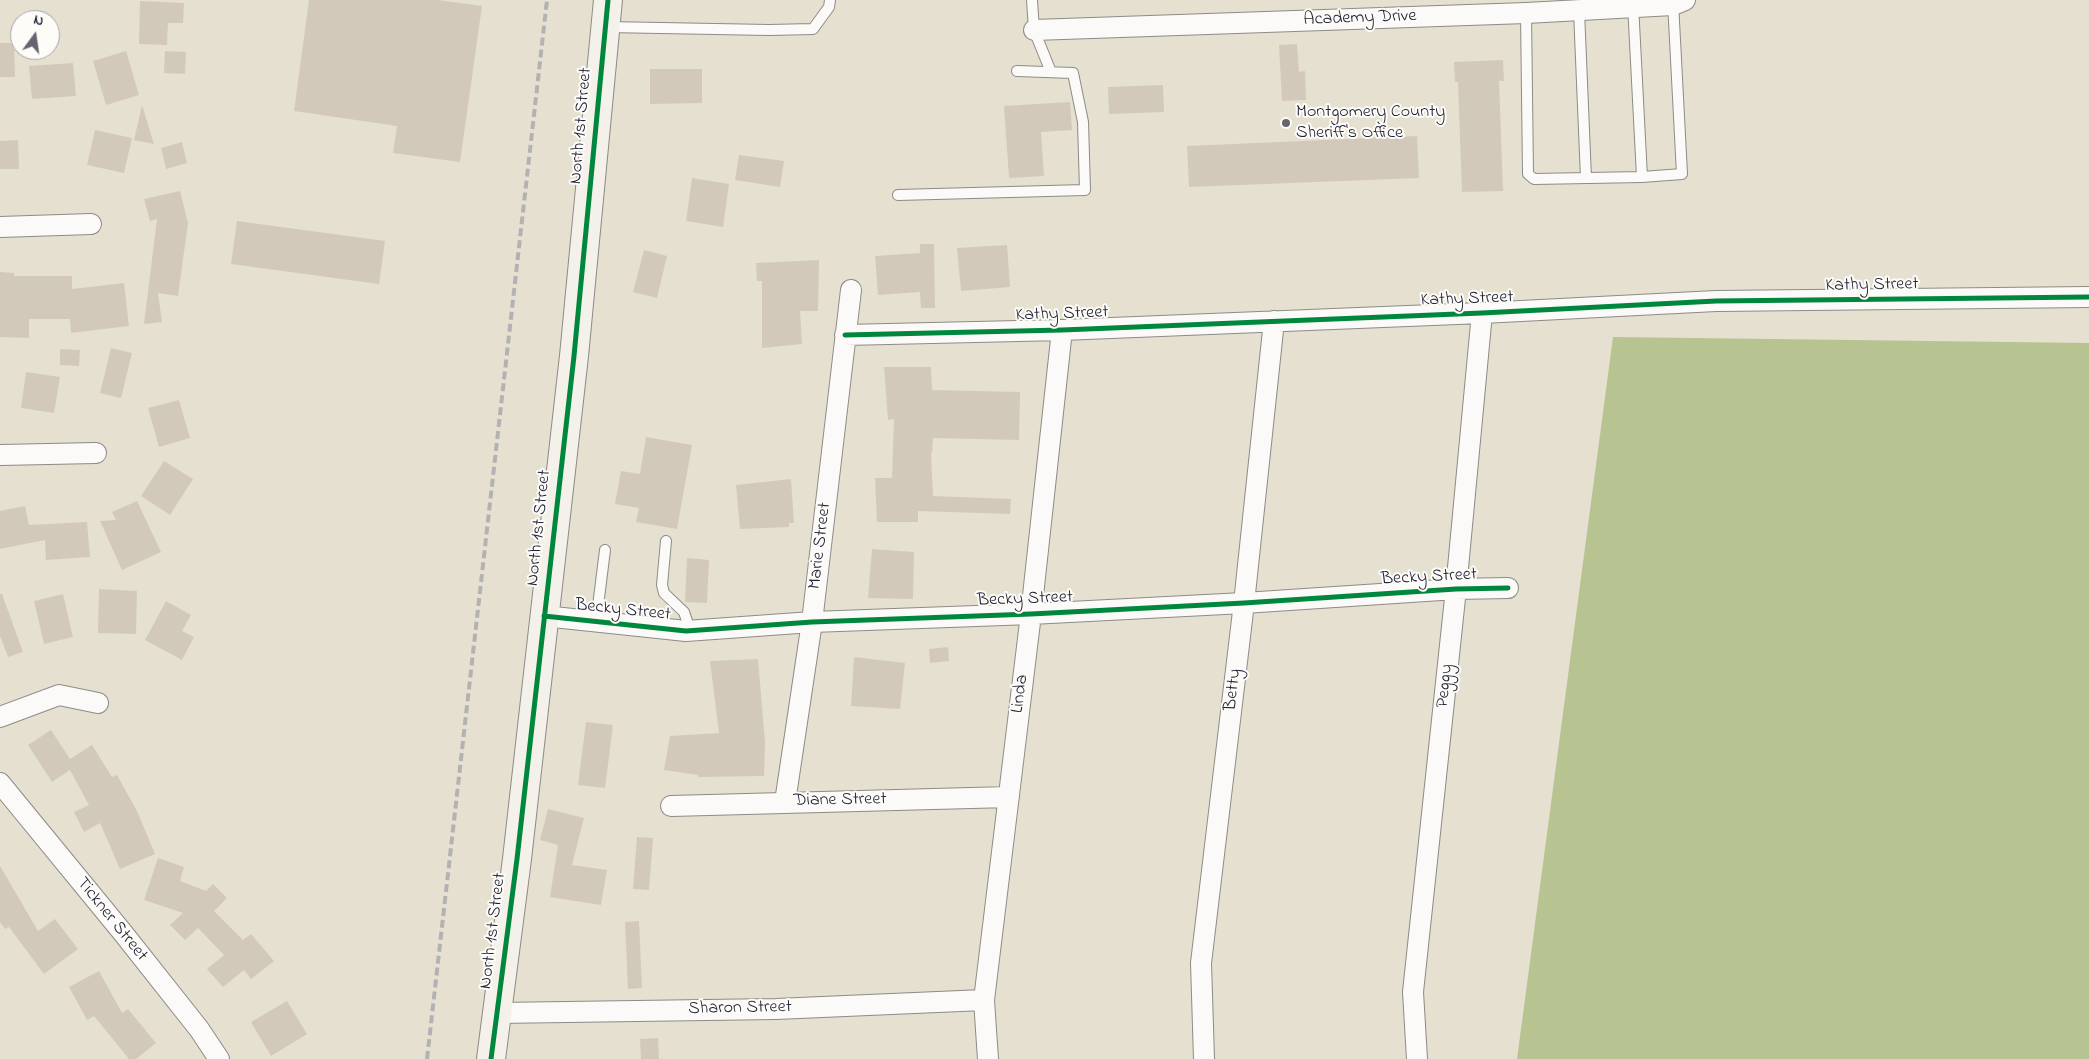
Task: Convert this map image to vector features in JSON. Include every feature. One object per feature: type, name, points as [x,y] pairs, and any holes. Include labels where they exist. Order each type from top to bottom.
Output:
[{"type":"street","name":"North 1st Street","points":[[491,1059],[517,859],[574,356],[608,0]]},
{"type":"street","name":"Academy Drive","points":[[1034,30],[1526,13],[1580,5],[1677,2]]},
{"type":"street","points":[[0,227],[91,224]]},
{"type":"street","name":"Marie Street","points":[[785,802],[812,622],[851,290]]},
{"type":"street","name":"Kathy Street","points":[[845,335],[1062,330],[1482,313],[1716,301],[2089,297]]},
{"type":"street","name":"Peggy","points":[[1417,1059],[1413,992],[1456,589],[1482,313]]},
{"type":"street","name":"Betty","points":[[1204,1059],[1201,963],[1244,603],[1274,321]]},
{"type":"street","name":"Linda","points":[[988,1059],[984,1000],[1031,614],[1062,330]]},
{"type":"street","points":[[0,455],[96,453]]},
{"type":"street","name":"Becky Street","points":[[544,616],[690,630],[812,622],[1031,614],[1244,603],[1456,589],[1508,588]]},
{"type":"street","points":[[0,717],[59,695],[98,702]]},
{"type":"street","name":"Tickner Street","points":[[0,783],[146,962],[199,1029],[219,1059]]},
{"type":"street","name":"Diane Street","points":[[671,806],[1009,797]]},
{"type":"street","name":"Sharon Street","points":[[497,1013],[776,1009],[984,1000]]},
{"type":"lane","points":[[605,27],[769,30],[813,28],[829,7],[830,0]]},
{"type":"lane","points":[[1032,0],[1034,30],[1051,72]]},
{"type":"lane","points":[[1526,13],[1528,174],[1534,179],[1642,177],[1682,174],[1677,2]]},
{"type":"lane","points":[[1633,3],[1642,177]]},
{"type":"lane","points":[[1580,5],[1586,178]]},
{"type":"lane","points":[[898,195],[1085,190],[1083,122],[1073,73],[1017,71]]},
{"type":"lane","points":[[666,541],[662,585],[664,593],[684,612],[690,630]]},
{"type":"lane","points":[[596,622],[605,550]]},
{"type":"green space","points":[[1613,337],[2089,343],[2089,1059],[1517,1059]]},
{"type":"building","points":[[309,0],[438,0],[482,6],[460,162],[393,153],[397,126],[294,111]]},
{"type":"building","points":[[140,1],[184,3],[183,23],[168,23],[167,45],[139,44]]},
{"type":"building","points":[[0,43],[10,43],[10,60],[14,60],[15,77],[0,77]]},
{"type":"building","points":[[1297,44],[1299,72],[1305,71],[1306,100],[1282,101],[1279,45]]},
{"type":"building","points":[[126,51],[139,95],[106,105],[93,61]]},
{"type":"building","points":[[165,51],[186,52],[185,74],[164,73]]},
{"type":"building","points":[[1503,60],[1504,81],[1499,81],[1503,191],[1462,192],[1458,82],[1455,82],[1454,62]]},
{"type":"building","points":[[73,63],[76,96],[32,99],[29,66]]},
{"type":"building","points":[[650,69],[702,69],[702,103],[650,104]]},
{"type":"building","points":[[1163,85],[1164,112],[1109,114],[1108,87]]},
{"type":"building","points":[[1070,102],[1072,130],[1041,132],[1044,176],[1009,178],[1004,106]]},
{"type":"building","points":[[142,105],[154,144],[134,140]]},
{"type":"building","points":[[95,130],[132,138],[124,173],[87,165]]},
{"type":"building","points":[[1417,136],[1419,178],[1189,187],[1187,146]]},
{"type":"building","points":[[18,140],[19,169],[0,169],[0,141]]},
{"type":"building","points":[[182,142],[187,163],[166,169],[161,148]]},
{"type":"building","points":[[739,155],[784,161],[780,187],[735,180]]},
{"type":"building","points":[[692,178],[729,184],[723,227],[686,221]]},
{"type":"building","points":[[180,191],[188,223],[178,296],[158,293],[162,322],[144,324],[157,219],[150,221],[144,199]]},
{"type":"building","points":[[237,221],[385,241],[379,284],[231,264]]},
{"type":"building","points":[[920,244],[934,244],[935,308],[921,308],[920,292],[878,295],[875,256],[920,253]]},
{"type":"building","points":[[1007,245],[1010,287],[961,291],[957,248]]},
{"type":"building","points":[[644,250],[667,256],[657,298],[633,292]]},
{"type":"building","points":[[819,260],[818,311],[800,311],[802,344],[762,348],[762,281],[757,281],[756,263]]},
{"type":"building","points":[[0,272],[14,273],[14,276],[72,276],[72,289],[124,283],[129,326],[71,333],[70,319],[29,319],[29,338],[0,337]]},
{"type":"building","points":[[111,348],[132,353],[121,398],[100,393]]},
{"type":"building","points":[[60,349],[80,350],[79,366],[60,365]]},
{"type":"building","points":[[884,367],[931,367],[932,390],[1020,392],[1019,440],[933,438],[931,453],[933,496],[1011,499],[1010,514],[918,511],[918,522],[877,522],[875,478],[892,478],[894,419],[888,420]]},
{"type":"building","points":[[26,372],[60,377],[54,413],[21,408]]},
{"type":"building","points":[[179,400],[190,438],[159,447],[148,408]]},
{"type":"building","points":[[646,437],[692,445],[677,529],[636,522],[639,508],[615,504],[621,471],[640,474]]},
{"type":"building","points":[[164,461],[193,479],[170,515],[141,496]]},
{"type":"building","points":[[791,479],[794,523],[789,523],[789,527],[740,529],[736,485]]},
{"type":"building","points":[[137,501],[161,552],[122,570],[100,521],[116,520],[112,512]]},
{"type":"building","points":[[25,506],[29,525],[87,522],[90,557],[46,560],[45,540],[0,549],[0,511]]},
{"type":"building","points":[[872,549],[914,552],[913,599],[868,598]]},
{"type":"building","points":[[687,558],[709,560],[707,603],[685,602]]},
{"type":"building","points":[[99,589],[137,591],[136,634],[98,633]]},
{"type":"building","points":[[0,594],[2,594],[23,652],[8,657],[0,636]]},
{"type":"building","points":[[63,594],[73,637],[44,644],[34,601]]},
{"type":"building","points":[[166,601],[191,615],[182,631],[194,637],[182,660],[145,640]]},
{"type":"building","points":[[948,647],[949,661],[930,663],[929,649]]},
{"type":"building","points":[[854,657],[905,663],[900,709],[851,706]]},
{"type":"building","points":[[758,659],[765,742],[764,776],[698,777],[698,775],[664,770],[670,736],[719,733],[710,661]]},
{"type":"building","points":[[586,722],[613,725],[605,788],[578,785]]},
{"type":"building","points":[[51,730],[70,759],[92,745],[112,777],[117,775],[137,811],[155,854],[120,869],[100,823],[84,832],[74,812],[89,805],[70,770],[52,782],[28,745]]},
{"type":"building","points":[[548,809],[584,818],[572,865],[607,870],[601,905],[550,897],[558,845],[540,840]]},
{"type":"building","points":[[637,837],[653,838],[649,890],[633,889]]},
{"type":"building","points":[[158,858],[184,867],[180,881],[206,891],[213,884],[227,898],[214,911],[243,940],[251,934],[274,961],[251,979],[244,970],[223,987],[207,969],[224,955],[198,928],[185,940],[170,925],[183,913],[144,900]]},
{"type":"building","points":[[0,866],[38,931],[55,919],[78,949],[44,974],[9,927],[5,929],[0,922]]},
{"type":"building","points":[[639,921],[642,988],[628,989],[625,922]]},
{"type":"building","points":[[99,971],[122,1013],[128,1009],[156,1043],[136,1059],[129,1059],[94,1016],[87,1020],[69,987]]},
{"type":"building","points":[[287,1001],[307,1034],[271,1056],[251,1022]]},
{"type":"building","points":[[658,1038],[659,1059],[641,1059],[640,1039]]},
{"type":"railway","points":[[427,1059],[547,0]]},
{"type":"cycle path","points":[[491,1059],[517,859],[574,356],[608,0]]},
{"type":"cycle path","points":[[845,335],[1062,330],[1482,313],[1716,301],[2089,297]]},
{"type":"cycle path","points":[[544,616],[686,631],[812,622],[1031,614],[1244,603],[1456,589],[1508,588]]},
{"type":"place","name":"Montgomery County Sheriff's Office","points":[[1286,123]]}]
